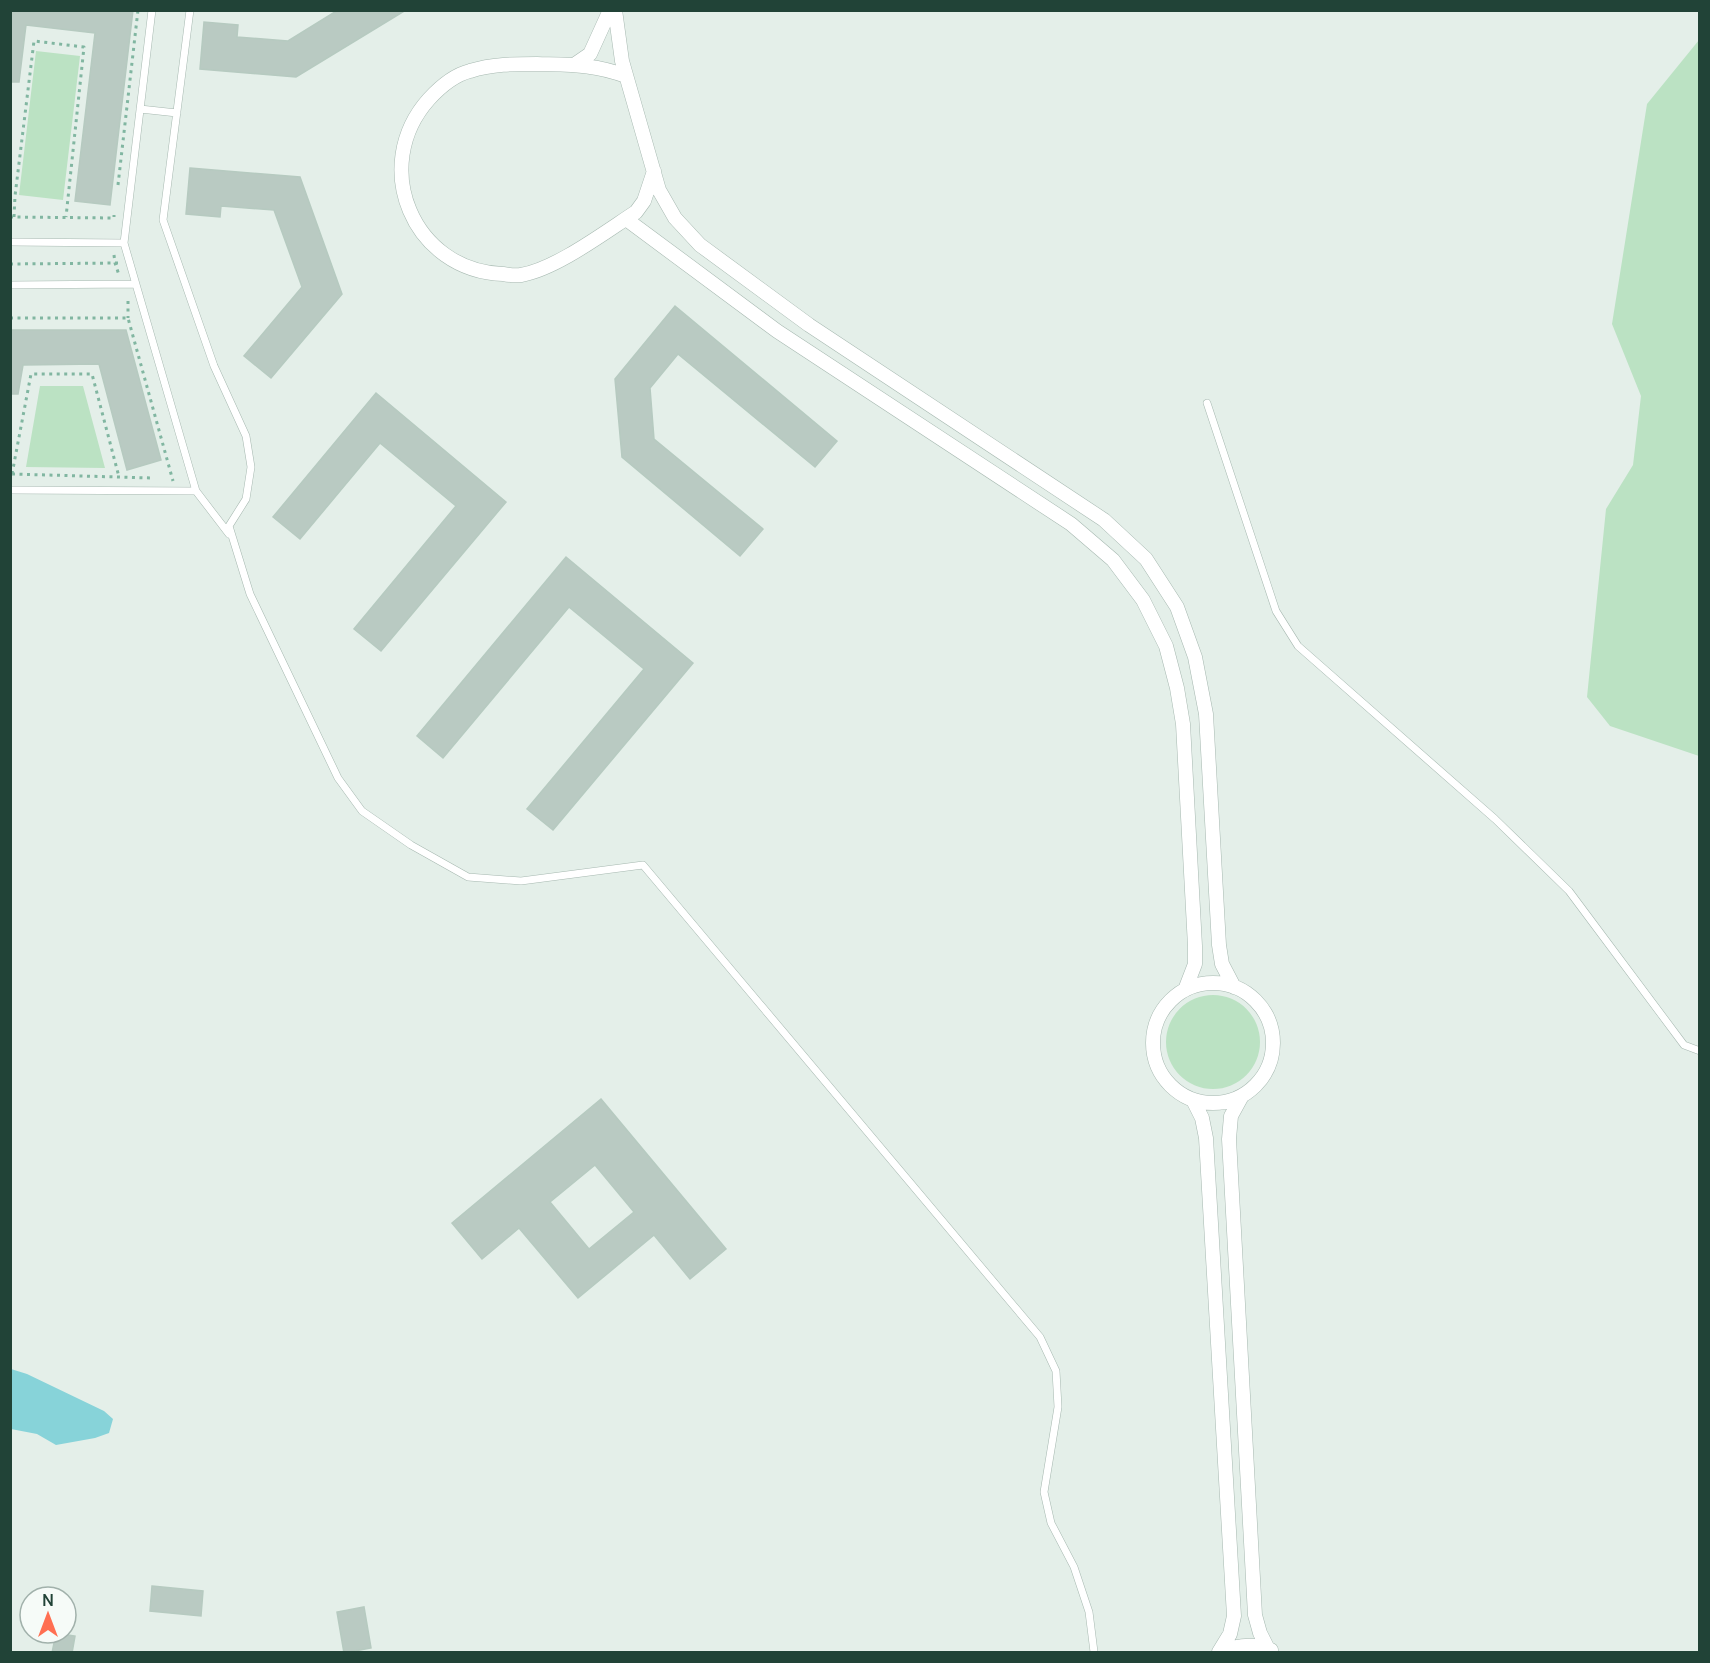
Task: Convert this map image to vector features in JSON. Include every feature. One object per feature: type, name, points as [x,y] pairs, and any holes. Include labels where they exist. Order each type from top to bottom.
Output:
[{"type":"street","points":[[574,65],[590,54],[612,10]]},
{"type":"street","points":[[612,10],[626,76],[659,190],[675,218],[700,245],[809,325],[1104,520],[1146,559],[1177,607],[1195,657],[1206,714],[1219,945],[1222,964],[1234,987]]},
{"type":"street","points":[[626,76],[602,67],[507,64],[468,71],[440,87],[416,114],[402,147],[401,177],[408,210],[427,240],[455,262],[485,274],[520,275],[549,267],[636,212],[644,201],[654,171]]},
{"type":"street","points":[[626,219],[777,331],[1071,524],[1113,560],[1143,600],[1166,646],[1177,688],[1183,724],[1196,946],[1195,964],[1185,990]]},
{"type":"street","points":[[1209,983],[1234,987],[1255,1000],[1269,1020],[1273,1038],[1272,1057],[1268,1069],[1257,1084],[1242,1096],[1218,1103],[1193,1100],[1172,1087],[1164,1077],[1154,1054],[1155,1029],[1159,1017],[1170,1002],[1185,990],[1209,983]]},
{"type":"street","points":[[1242,1096],[1232,1116],[1229,1139],[1256,1615],[1260,1633],[1272,1651]]},
{"type":"street","points":[[1193,1100],[1202,1118],[1206,1138],[1234,1616],[1230,1634],[1219,1652]]},
{"type":"street","points":[[1219,1652],[1243,1645],[1272,1651]]},
{"type":"lane","points":[[152,10],[124,243],[196,491],[232,539]]},
{"type":"lane","points":[[190,10],[163,220],[214,366],[246,436],[251,467],[246,499],[229,526],[232,539],[255,605],[338,778],[363,811],[411,845],[468,877],[520,881],[643,865],[1040,1337],[1056,1371],[1058,1407],[1044,1492],[1051,1523],[1074,1567],[1089,1612],[1094,1653]]},
{"type":"lane","points":[[140,109],[177,113]]},
{"type":"lane","points":[[10,242],[124,243]]},
{"type":"lane","points":[[10,285],[136,284]]},
{"type":"lane","points":[[1207,403],[1276,611],[1298,646],[1495,819],[1569,891],[1684,1045],[1700,1051]]},
{"type":"lane","points":[[10,490],[196,491]]},
{"type":"path","points":[[117,195],[138,10]]},
{"type":"path","points":[[66,217],[84,47],[34,41],[12,217],[114,218],[115,206]]},
{"type":"path","points":[[10,264],[130,262]]},
{"type":"path","points":[[10,318],[129,318],[176,491]]},
{"type":"path","points":[[119,477],[92,374],[31,374],[11,474],[119,477],[172,478]]},
{"type":"green space","points":[[1699,40],[1699,756],[1610,726],[1587,697],[1606,509],[1633,465],[1641,396],[1612,324],[1647,104]]},
{"type":"green space","points":[[36,51],[80,56],[63,200],[19,195]]},
{"type":"green space","points":[[40,386],[83,386],[105,468],[26,467]]},
{"type":"green space","points":[[1213,995],[1231,999],[1246,1009],[1256,1024],[1260,1042],[1256,1060],[1246,1075],[1231,1085],[1213,1089],[1195,1085],[1180,1075],[1170,1060],[1166,1042],[1170,1024],[1180,1009],[1195,999]]},
{"type":"water","points":[[11,1369],[27,1374],[104,1411],[113,1419],[109,1433],[56,1445],[37,1434],[11,1429]]},
{"type":"building","points":[[10,10],[133,10],[110,205],[75,201],[95,33],[26,25],[19,82],[10,82]]},
{"type":"building","points":[[338,10],[406,10],[296,77],[200,69],[204,22],[238,25],[237,37],[288,41]]},
{"type":"building","points":[[190,168],[300,177],[342,294],[271,378],[244,356],[302,287],[274,210],[221,206],[220,217],[186,214]]},
{"type":"building","points":[[675,306],[837,441],[815,467],[678,354],[650,388],[654,439],[763,529],[740,556],[622,457],[615,379]]},
{"type":"building","points":[[10,330],[126,330],[161,460],[127,470],[99,364],[23,365],[18,394],[10,394]]},
{"type":"building","points":[[376,393],[506,502],[381,651],[354,629],[456,506],[380,443],[300,539],[273,517]]},
{"type":"building","points":[[566,557],[693,663],[553,830],[527,809],[644,669],[569,607],[443,758],[417,736]]},
{"type":"building","points":[[601,1099],[726,1249],[690,1279],[654,1235],[578,1298],[519,1228],[482,1259],[452,1223]],"holes":[[[595,1165],[634,1212],[589,1249],[550,1202]]]},
{"type":"building","points":[[152,1586],[203,1591],[201,1616],[150,1611]]},
{"type":"building","points":[[364,1607],[371,1648],[344,1653],[337,1612]]},
{"type":"building","points":[[54,1645],[73,1645],[72,1653],[52,1653]]}]
